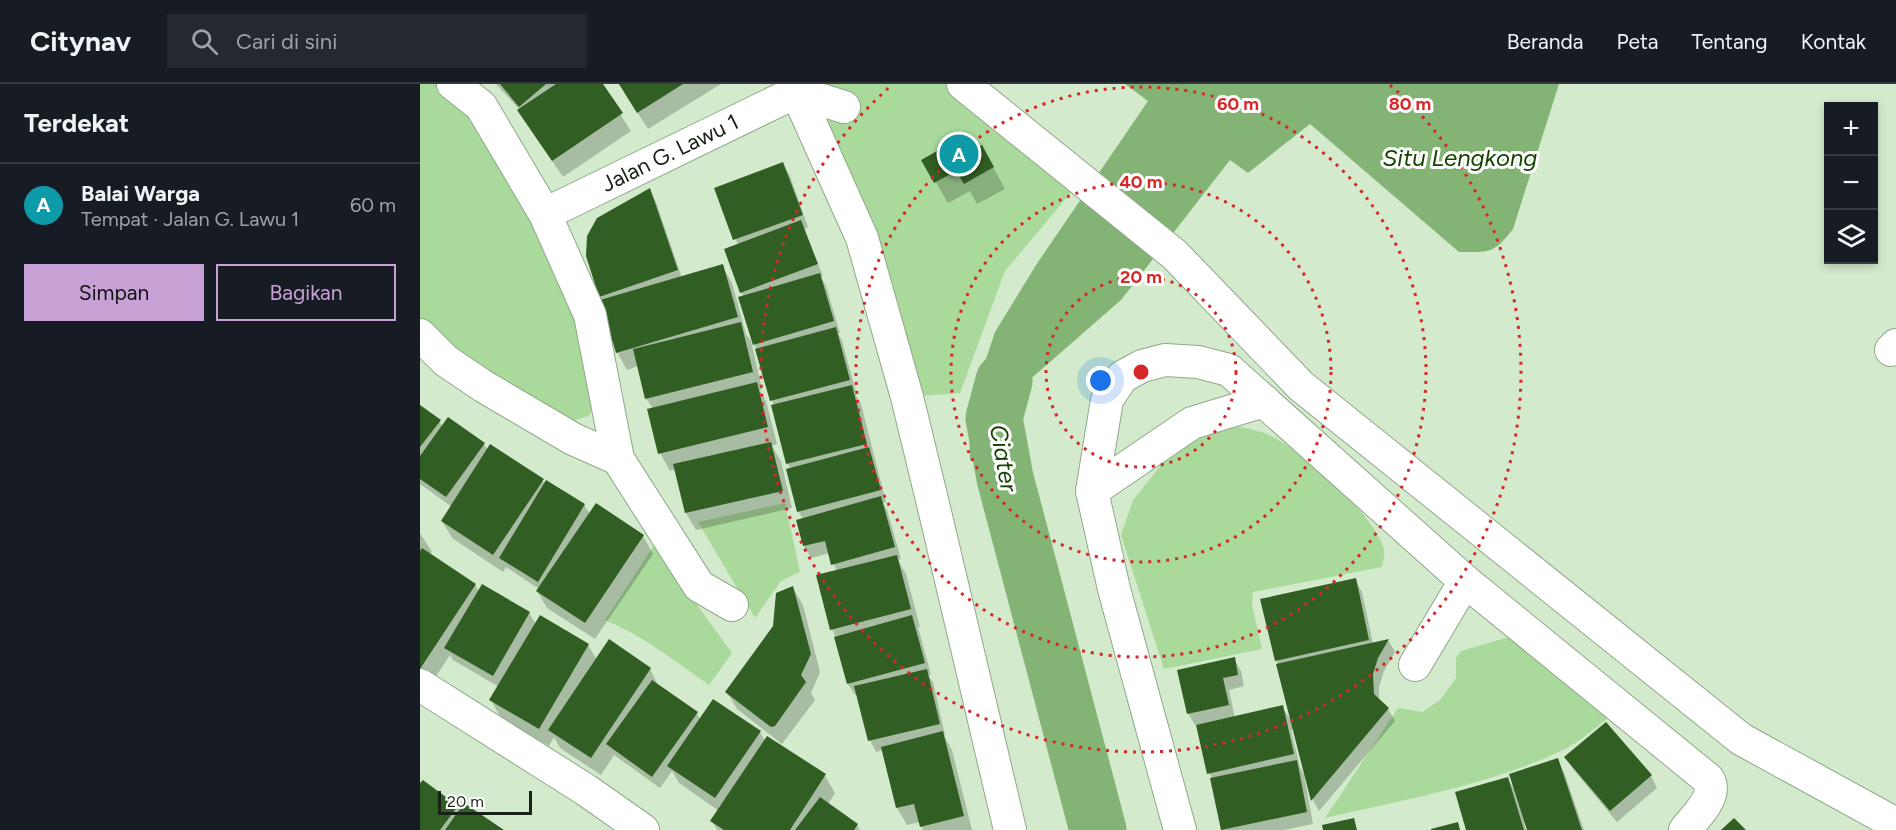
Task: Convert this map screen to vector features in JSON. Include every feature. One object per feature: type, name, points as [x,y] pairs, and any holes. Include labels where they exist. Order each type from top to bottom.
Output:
[{"type":"street","points":[[453,84],[480,106],[545,214],[593,324],[618,459],[699,586],[732,605]]},
{"type":"street","points":[[963,84],[1175,255],[1301,386],[1741,739],[1896,824]]},
{"type":"street","points":[[794,88],[844,107]]},
{"type":"street","points":[[794,88],[862,238],[932,497],[1010,830]]},
{"type":"street","name":"Jalan G. Lawu 1","points":[[545,214],[794,88]]},
{"type":"street","points":[[420,335],[446,361],[483,386],[573,439],[618,459]]},
{"type":"street","points":[[1180,830],[1114,589],[1092,491],[1107,400],[1122,377],[1142,366],[1165,360],[1198,362],[1229,370],[1465,580],[1707,779],[1711,789],[1709,796],[1702,810],[1685,830]]},
{"type":"street","points":[[1092,491],[1192,423],[1264,401]]},
{"type":"street","points":[[1415,665],[1465,580]]},
{"type":"street","points":[[420,685],[586,790],[644,830]]},
{"type":"shaded area","points":[[420,84],[445,84],[545,214],[599,399],[589,416],[565,423],[420,335]]},
{"type":"shaded area","points":[[793,84],[960,84],[1074,189],[1005,271],[960,393],[907,397]]},
{"type":"shaded area","points":[[1221,426],[1249,429],[1269,435],[1289,446],[1321,472],[1353,503],[1378,535],[1384,549],[1382,567],[1253,592],[1252,605],[1262,649],[1164,669],[1121,535],[1133,500],[1162,464],[1196,435]]},
{"type":"shaded area","points":[[785,503],[800,572],[781,581],[755,618],[698,522]]},
{"type":"shaded area","points":[[660,536],[698,606],[732,653],[709,685],[645,641],[605,620]]},
{"type":"shaded area","points":[[1516,635],[1615,713],[1567,748],[1509,772],[1448,790],[1325,818],[1398,708],[1422,712],[1440,700],[1456,678],[1456,658],[1461,651]]},
{"type":"water","name":"Situ Lengkong","points":[[1125,84],[1559,84],[1513,229],[1501,243],[1490,250],[1459,252],[1310,124],[1248,173],[1230,160],[1121,300],[1019,389],[1010,424],[1020,454],[970,460],[969,410],[995,332],[1036,265],[1148,101]]},
{"type":"building","points":[[500,84],[546,84],[519,107]]},
{"type":"building","points":[[556,84],[603,84],[623,113],[552,161],[517,110]]},
{"type":"building","points":[[619,84],[683,84],[637,113]]},
{"type":"building","points":[[968,134],[975,148],[982,145],[994,167],[964,184],[956,171],[934,183],[921,160]]},
{"type":"building","points":[[783,162],[803,215],[733,240],[714,188]]},
{"type":"building","points":[[650,188],[678,270],[599,297],[586,256],[587,236],[597,218]]},
{"type":"building","points":[[801,220],[818,264],[740,293],[724,249]]},
{"type":"building","points":[[723,264],[738,317],[616,353],[600,300]]},
{"type":"building","points":[[820,273],[834,321],[753,345],[738,297]]},
{"type":"building","points":[[741,322],[753,372],[645,399],[633,349]]},
{"type":"building","points":[[836,327],[850,380],[770,401],[755,349]]},
{"type":"building","points":[[757,382],[768,427],[658,454],[647,409]]},
{"type":"building","points":[[852,385],[867,444],[786,464],[771,405]]},
{"type":"building","points":[[420,405],[441,420],[420,447]]},
{"type":"building","points":[[448,417],[485,443],[446,497],[420,479],[420,456]]},
{"type":"building","points":[[771,442],[783,491],[685,513],[673,464]]},
{"type":"building","points":[[490,444],[544,479],[493,555],[441,521]]},
{"type":"building","points":[[869,447],[881,490],[797,512],[786,469]]},
{"type":"building","points":[[546,480],[585,504],[538,582],[499,558]]},
{"type":"building","points":[[881,496],[895,547],[831,565],[825,541],[803,546],[796,520]]},
{"type":"building","points":[[596,503],[644,535],[585,623],[536,591]]},
{"type":"building","points":[[422,548],[476,584],[420,669],[420,551]]},
{"type":"building","points":[[897,555],[911,609],[830,630],[816,575]]},
{"type":"building","points":[[1356,578],[1369,640],[1275,661],[1260,599]]},
{"type":"building","points":[[482,584],[530,612],[493,676],[444,648]]},
{"type":"building","points":[[793,586],[811,654],[801,675],[806,682],[775,726],[771,727],[725,692],[773,626],[776,593]]},
{"type":"building","points":[[540,615],[589,644],[539,729],[489,700]]},
{"type":"building","points":[[912,615],[925,663],[847,684],[834,637]]},
{"type":"building","points":[[609,639],[651,668],[591,758],[548,730]]},
{"type":"building","points":[[1389,639],[1378,658],[1373,674],[1374,694],[1389,708],[1311,801],[1276,664]]},
{"type":"building","points":[[1235,657],[1238,675],[1223,678],[1229,705],[1187,714],[1177,670]]},
{"type":"building","points":[[927,669],[940,724],[868,741],[854,686]]},
{"type":"building","points":[[652,680],[698,712],[652,777],[606,744]]},
{"type":"building","points":[[713,699],[761,731],[715,798],[667,766]]},
{"type":"building","points":[[1283,705],[1294,754],[1207,774],[1196,725]]},
{"type":"building","points":[[1606,722],[1652,775],[1610,811],[1564,757]]},
{"type":"building","points":[[943,731],[964,816],[920,827],[914,804],[896,808],[881,747]]},
{"type":"building","points":[[767,736],[826,774],[790,830],[724,830],[710,821]]},
{"type":"building","points":[[1558,758],[1582,830],[1527,830],[1509,774]]},
{"type":"building","points":[[1297,760],[1307,812],[1221,830],[1210,778]]},
{"type":"building","points":[[1508,777],[1524,830],[1466,830],[1455,792]]},
{"type":"building","points":[[423,780],[458,806],[440,830],[420,830],[420,783]]},
{"type":"building","points":[[820,797],[858,824],[854,830],[795,830]]},
{"type":"building","points":[[464,803],[504,830],[445,830]]},
{"type":"building","points":[[1354,818],[1357,830],[1323,830],[1322,825]]},
{"type":"building","points":[[1734,818],[1746,830],[1721,830]]},
{"type":"building","points":[[1458,822],[1460,830],[1431,830],[1431,829]]},
{"type":"waterway","name":"Ciater","points":[[1004,381],[994,418],[1005,478],[1098,830]]},
{"type":"place","name":"Balai Warga","points":[[959,154]]}]
